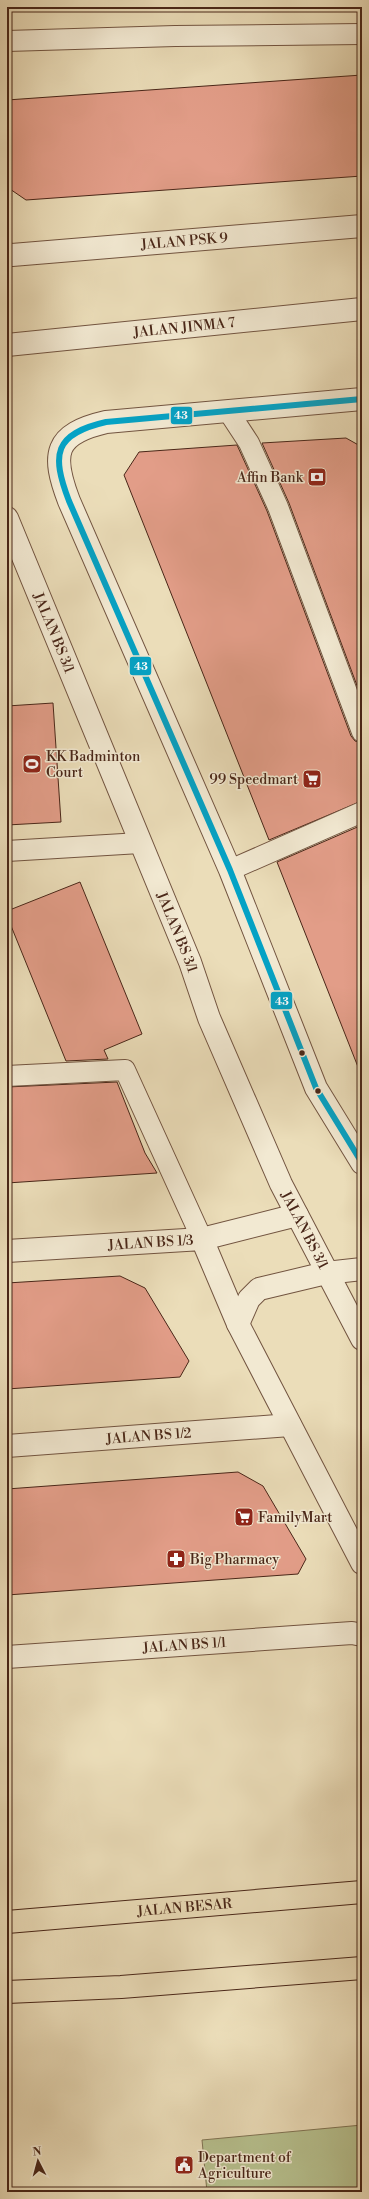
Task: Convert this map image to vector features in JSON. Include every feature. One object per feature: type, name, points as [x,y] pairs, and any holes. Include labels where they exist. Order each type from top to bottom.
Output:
[{"type":"main road","name":"JALAN BESAR","points":[[7,1922],[362,1891]]},
{"type":"main road","points":[[7,1992],[121,1987],[355,1970]]},
{"type":"street","name":"JALAN PSK 9","points":[[7,254],[12,255],[362,226]]},
{"type":"street","name":"JALAN JINMA 7","points":[[7,345],[362,309]]},
{"type":"street","points":[[362,399],[106,422],[84,426],[71,433],[62,445],[59,457],[63,487],[230,870],[316,1088],[362,1163]]},
{"type":"street","name":"JALAN BS 3/1","points":[[7,518],[190,962],[212,1025],[281,1184],[362,1340]]},
{"type":"street","points":[[202,1239],[297,1215]]},
{"type":"street","name":"JALAN BS 1/3","points":[[7,1251],[202,1239],[238,1324],[362,1563]]},
{"type":"street","points":[[238,1324],[249,1299],[259,1289],[326,1273],[362,1269]]},
{"type":"street","name":"JALAN BS 1/2","points":[[7,1446],[290,1424]]},
{"type":"street","name":"JALAN BS 1/1","points":[[7,1658],[359,1630]]},
{"type":"lane","points":[[7,41],[175,36],[362,34]]},
{"type":"lane","points":[[228,411],[250,443],[278,507],[362,732]]},
{"type":"lane","points":[[230,870],[362,812]]},
{"type":"lane","points":[[7,851],[140,843]]},
{"type":"lane","points":[[7,1076],[126,1070],[202,1239]]},
{"type":"green space","points":[[362,2125],[362,2192],[207,2192],[202,2140]]},
{"type":"building","points":[[362,75],[362,176],[26,200],[7,187],[7,100]]},
{"type":"building","points":[[346,438],[362,447],[362,699],[289,503],[262,443]]},
{"type":"building","points":[[237,445],[267,511],[351,736],[355,741],[362,743],[362,801],[269,840],[124,475],[139,452]]},
{"type":"building","name":"KK Badminton Court","points":[[53,703],[61,822],[7,825],[7,706]]},
{"type":"building","points":[[362,825],[362,1072],[360,1072],[277,862]]},
{"type":"building","points":[[80,882],[142,1034],[104,1050],[108,1059],[66,1061],[7,916],[7,911]]},
{"type":"building","points":[[117,1082],[145,1153],[157,1173],[7,1183],[7,1087]]},
{"type":"building","points":[[120,1276],[145,1288],[189,1361],[180,1377],[7,1389],[7,1283]]},
{"type":"building","points":[[238,1472],[263,1486],[306,1559],[298,1574],[7,1595],[7,1489]]},
{"type":"transit line","name":"43","points":[[362,399],[106,422],[89,427],[76,433],[67,440],[61,448],[59,459],[63,485],[69,501],[230,870],[316,1088],[362,1163]]},
{"type":"place","name":"Affin Bank","points":[[317,477]]},
{"type":"place","name":"KK Badminton Court","points":[[32,764]]},
{"type":"place","name":"99 Speedmart","points":[[312,779]]},
{"type":"place","name":"FamilyMart","points":[[244,1517]]},
{"type":"place","name":"Big Pharmacy","points":[[176,1559]]},
{"type":"place","name":"Department of Agriculture","points":[[184,2165]]}]
